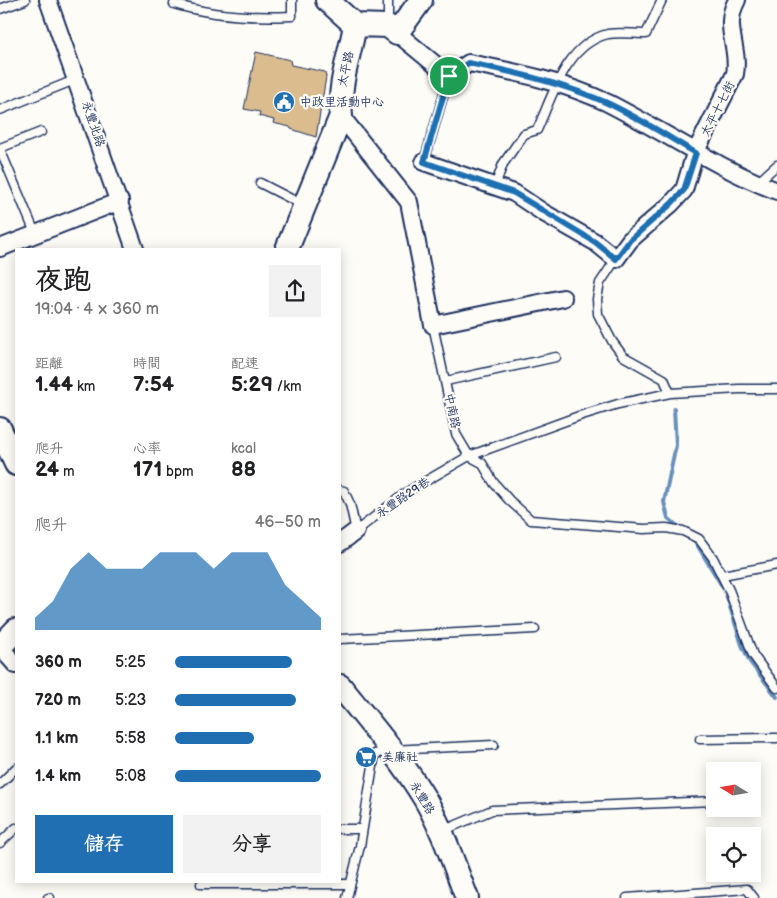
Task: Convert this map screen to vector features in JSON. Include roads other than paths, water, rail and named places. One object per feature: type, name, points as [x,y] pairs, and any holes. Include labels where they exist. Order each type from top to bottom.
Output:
[{"type":"street","name":"永豐北路","points":[[48,0],[120,201],[135,248]]},
{"type":"street","points":[[327,0],[355,25],[393,29],[449,76],[468,63],[519,73],[558,84],[606,103],[756,184],[777,191]]},
{"type":"street","points":[[393,29],[421,0]]},
{"type":"street","name":"太平十七街","points":[[616,259],[630,240],[684,190],[696,153],[735,74],[737,63],[730,23],[731,14],[737,0]]},
{"type":"street","name":"太平路","points":[[287,248],[342,116],[340,103],[342,88],[355,25]]},
{"type":"street","name":"中南路","points":[[342,116],[409,202],[434,325]]},
{"type":"street","points":[[424,162],[496,186],[524,199],[544,213],[595,242],[616,259]]},
{"type":"street","points":[[0,248],[120,201]]},
{"type":"street","points":[[434,325],[563,298]]},
{"type":"street","points":[[0,429],[11,459]]},
{"type":"street","name":"永豐路29巷","points":[[341,542],[356,530]]},
{"type":"street","points":[[15,631],[0,647],[15,664]]},
{"type":"street","name":"永豐路","points":[[341,687],[391,750],[425,799],[441,831],[467,898]]},
{"type":"lane","points":[[0,9],[25,0]]},
{"type":"lane","points":[[174,4],[216,15],[264,17],[292,16],[292,0]]},
{"type":"lane","points":[[388,0],[393,29]]},
{"type":"lane","points":[[496,186],[503,164],[524,134],[537,130],[573,56],[590,41],[608,34],[646,34],[662,0]]},
{"type":"lane","points":[[424,162],[449,76]]},
{"type":"lane","points":[[0,110],[77,79]]},
{"type":"lane","points":[[35,233],[0,149],[41,132]]},
{"type":"lane","points":[[756,184],[777,165]]},
{"type":"lane","points":[[260,183],[305,206]]},
{"type":"lane","name":"太平十七街","points":[[616,259],[600,283],[597,299],[598,314],[612,341],[623,356],[664,379],[670,393]]},
{"type":"lane","name":"中南路","points":[[434,325],[456,434],[469,456],[482,463],[494,483],[531,520],[683,531],[699,539],[714,558],[722,575],[737,609],[752,655],[773,678],[777,688]]},
{"type":"lane","points":[[446,381],[556,357]]},
{"type":"lane","name":"永豐路29巷","points":[[356,530],[407,492],[469,456],[579,416],[618,404],[670,393],[777,389]]},
{"type":"lane","points":[[341,490],[344,491],[350,504],[356,530]]},
{"type":"lane","points":[[722,575],[777,565]]},
{"type":"lane","points":[[341,639],[535,628]]},
{"type":"lane","points":[[700,739],[777,738]]},
{"type":"lane","points":[[347,898],[360,846],[375,754],[391,750],[494,745]]},
{"type":"lane","points":[[0,784],[15,769]]},
{"type":"lane","points":[[441,831],[492,810],[706,801]]},
{"type":"lane","points":[[0,843],[15,829]]},
{"type":"lane","points":[[341,829],[362,829]]},
{"type":"lane","points":[[201,884],[350,884]]},
{"type":"lane","points":[[627,898],[747,889],[754,898]]},
{"type":"waterway","points":[[674,409],[676,445],[664,502],[668,518],[681,529]]},
{"type":"waterway","points":[[693,538],[725,591],[742,645],[750,662],[777,697]]},
{"type":"place","name":"中政里活動中心","points":[[284,102]]},
{"type":"place","name":"美廉社","points":[[366,757]]}]
